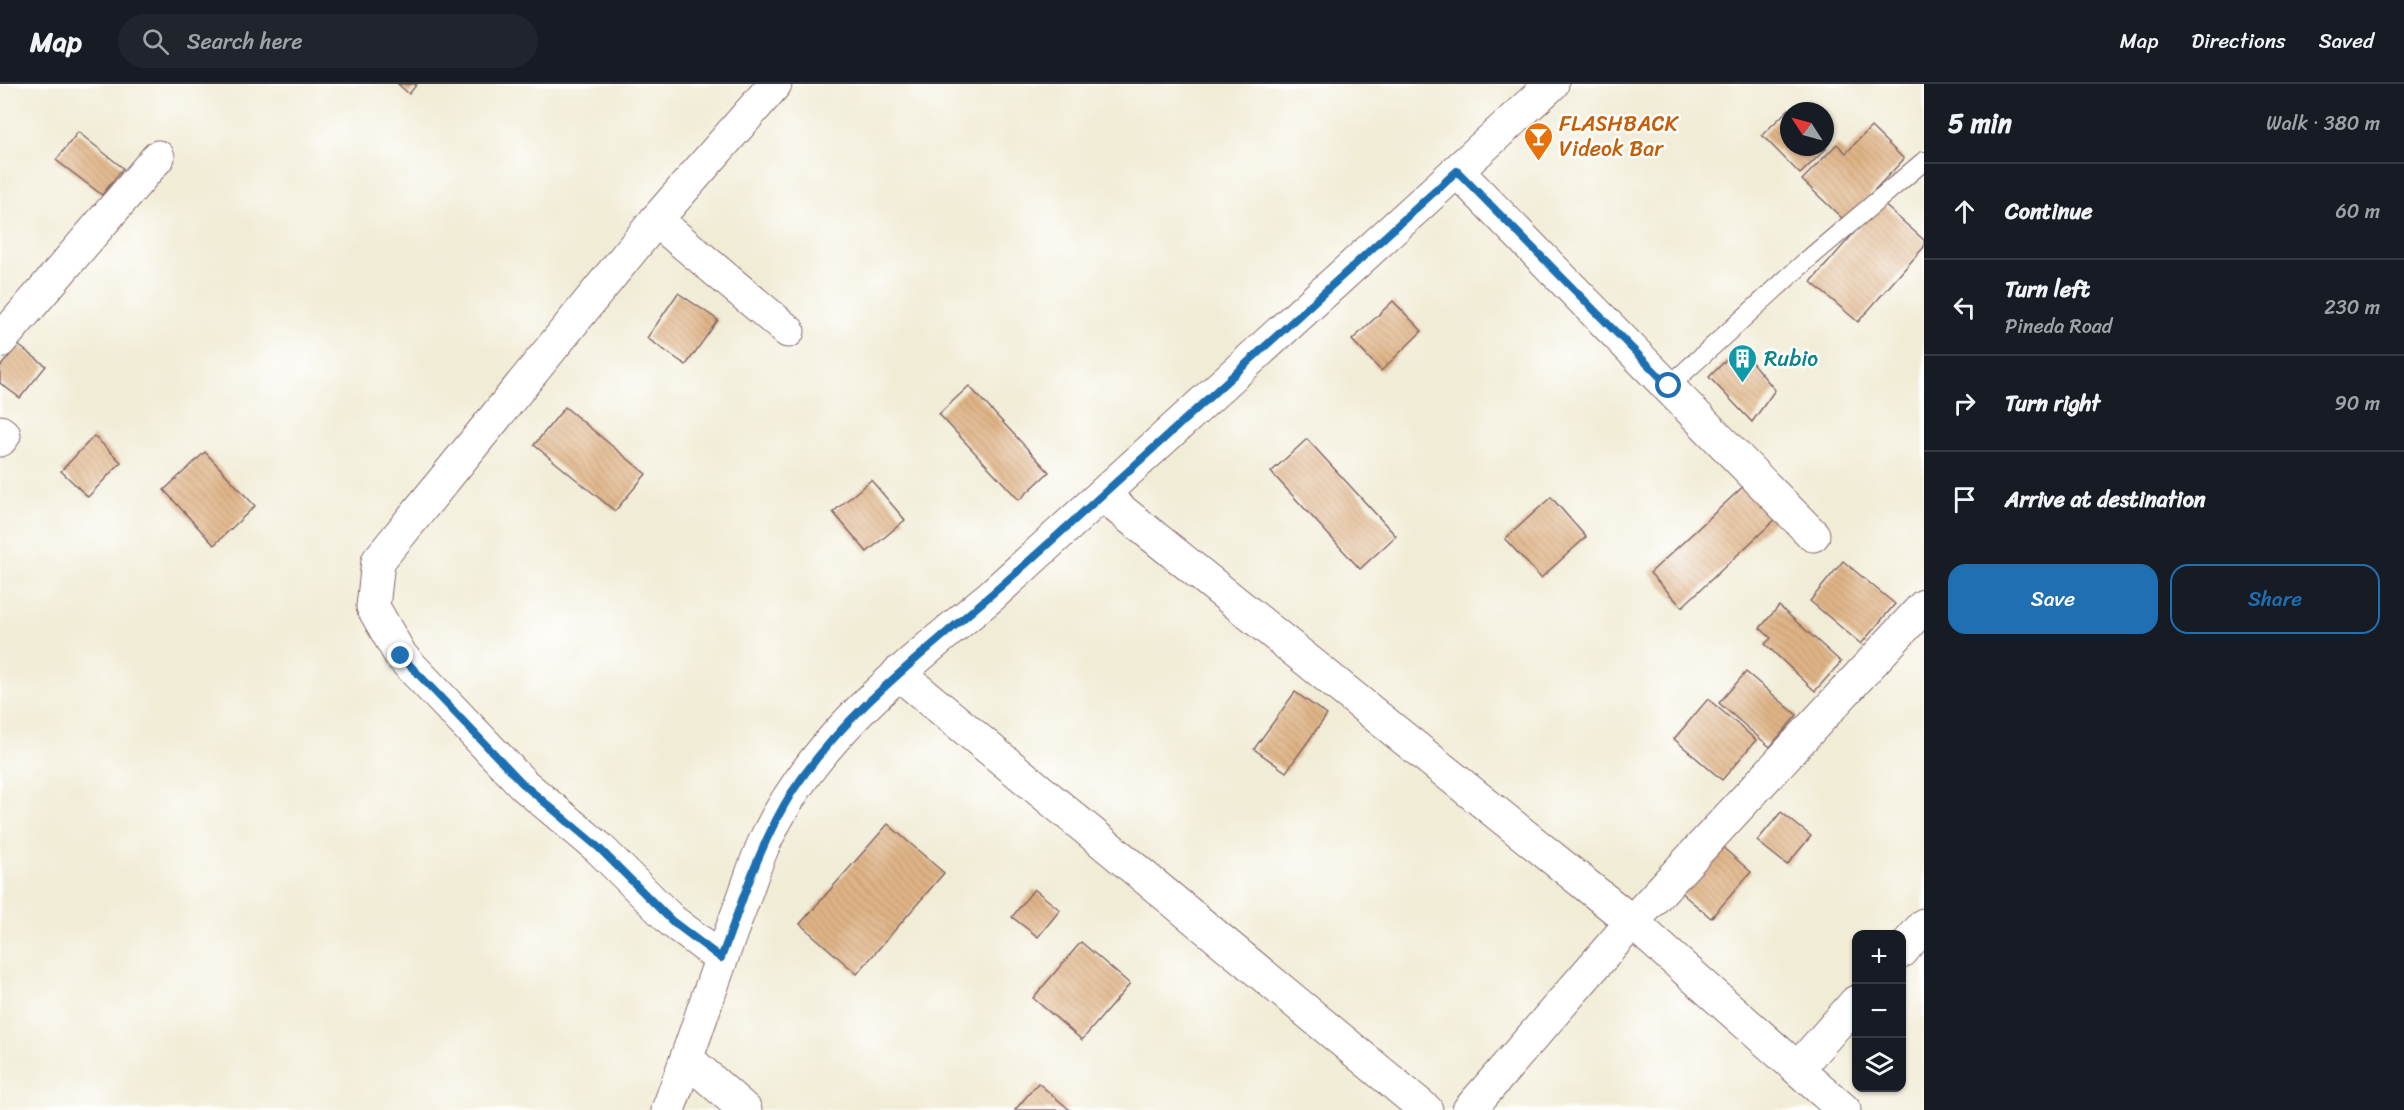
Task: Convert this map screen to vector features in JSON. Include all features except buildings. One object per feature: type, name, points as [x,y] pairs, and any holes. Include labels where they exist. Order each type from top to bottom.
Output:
[{"type":"street","points":[[721,958],[672,921],[599,848],[524,785],[491,752],[401,656],[373,607],[378,561],[656,220],[775,84]]},
{"type":"street","points":[[668,1110],[768,833],[793,791],[837,736],[898,674],[991,596],[1552,84]]},
{"type":"street","points":[[0,340],[158,157]]},
{"type":"street","points":[[1457,171],[1813,535]]},
{"type":"street","points":[[656,220],[788,331]]},
{"type":"street","points":[[0,432],[4,435],[0,440]]},
{"type":"street","points":[[1102,495],[1632,922],[1844,1110]]},
{"type":"street","points":[[1469,1110],[1632,922],[1924,606]]},
{"type":"street","points":[[898,674],[1426,1110]]},
{"type":"street","points":[[1906,946],[1924,925]]},
{"type":"street","points":[[1798,1068],[1852,1008]]},
{"type":"street","points":[[687,1059],[745,1110]]},
{"type":"lane","points":[[1669,386],[1806,261],[1924,161]]},
{"type":"place","name":"FLASHBACK Videok Bar","points":[[1538,162]]},
{"type":"place","name":"Rubio","points":[[1743,384]]},
{"type":"route","points":[[401,656],[524,785],[599,848],[672,921],[721,958],[768,833],[793,791],[837,736],[898,674],[991,596],[1457,171],[1669,386]]}]
